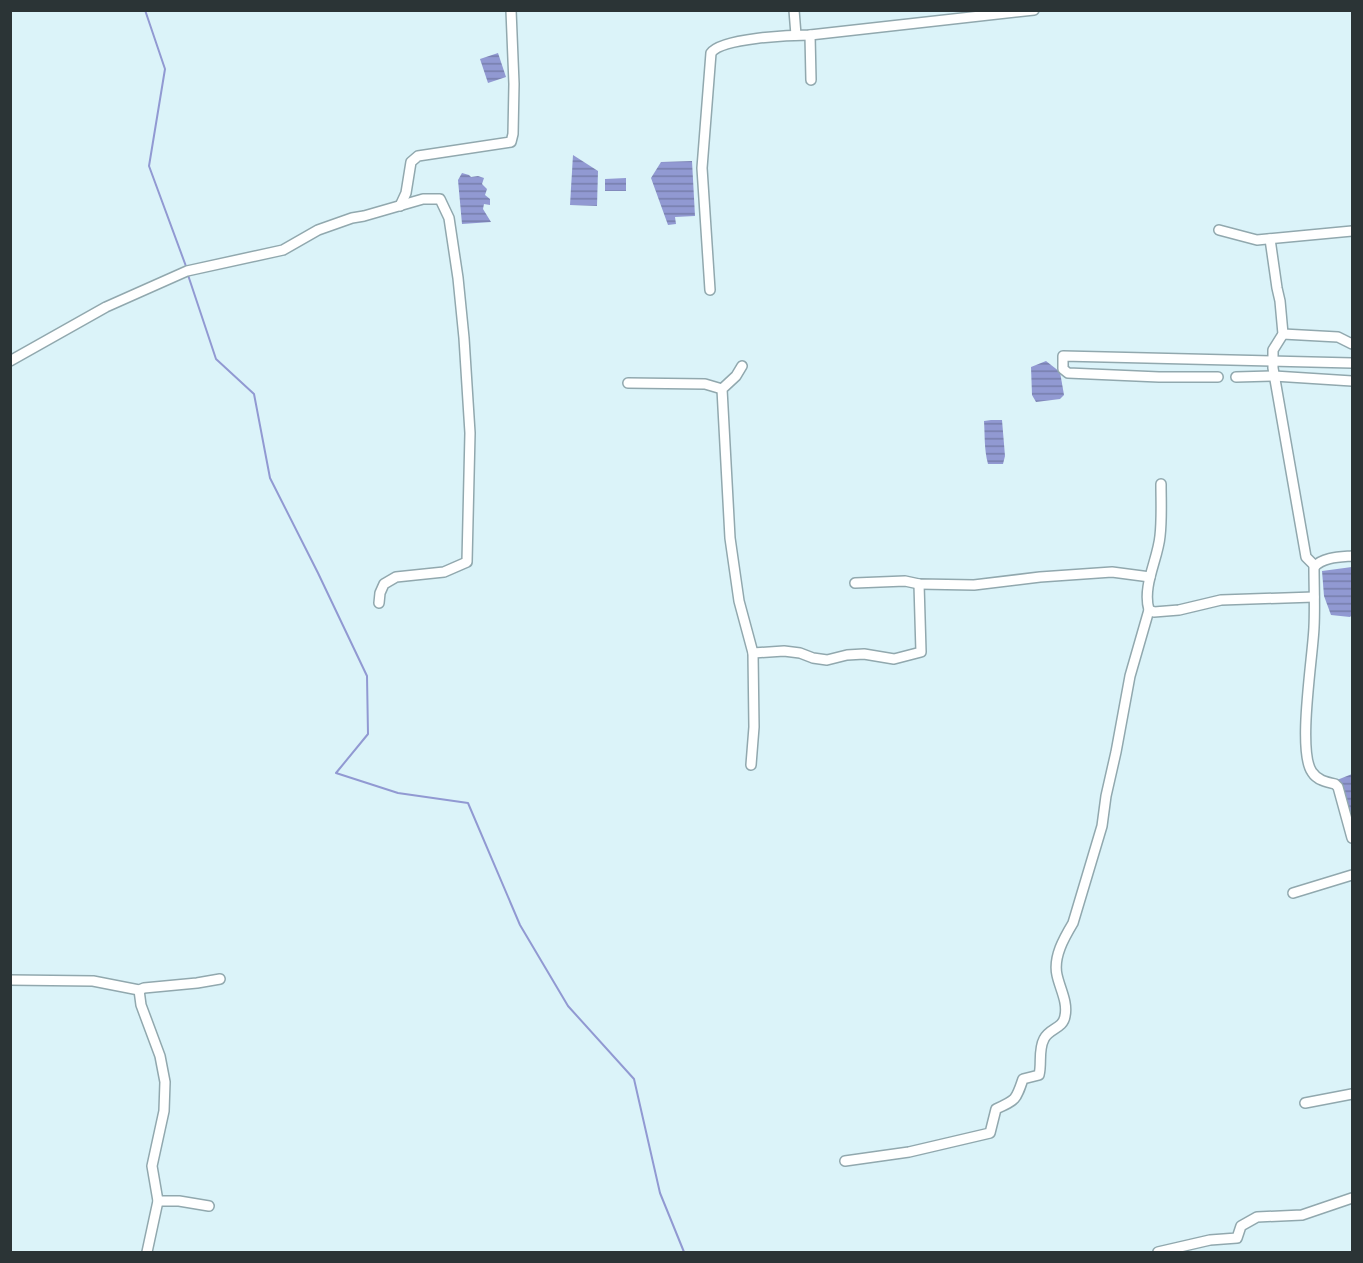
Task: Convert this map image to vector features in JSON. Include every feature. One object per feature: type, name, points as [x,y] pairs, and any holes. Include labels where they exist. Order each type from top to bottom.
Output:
[{"type":"street","points":[[400,206],[406,193],[411,162],[418,156],[511,142],[514,84],[511,10]]},
{"type":"street","points":[[794,10],[796,35]]},
{"type":"street","points":[[710,290],[702,168],[711,53],[714,49],[735,41],[1034,10]]},
{"type":"street","points":[[810,35],[811,80]]},
{"type":"street","points":[[10,361],[106,307],[187,272],[283,250],[318,230],[352,218],[423,199],[440,199],[449,218],[464,338],[470,433],[466,562],[444,572],[396,577],[384,584],[379,603]]},
{"type":"street","points":[[1219,231],[1257,240],[1353,231]]},
{"type":"street","points":[[1270,239],[1283,334],[1273,350],[1274,376],[1306,557],[1315,566]]},
{"type":"street","points":[[1283,334],[1338,337],[1353,344]]},
{"type":"street","points":[[1218,377],[1068,373],[1064,369],[1063,356],[1353,363]]},
{"type":"street","points":[[722,389],[736,376],[742,366]]},
{"type":"street","points":[[1236,377],[1274,376],[1353,381]]},
{"type":"street","points":[[628,382],[705,384],[722,389]]},
{"type":"street","points":[[722,389],[730,538],[739,601],[753,653],[754,727],[751,765]]},
{"type":"street","points":[[845,1161],[909,1152],[990,1133],[996,1109],[1014,1101],[1023,1079],[1039,1075],[1044,1039],[1047,1034],[1062,1025],[1065,1016],[1065,1002],[1056,973],[1057,957],[1073,923],[1102,826],[1130,676],[1149,610],[1147,605],[1149,577],[1160,538],[1161,484]]},
{"type":"street","points":[[1353,556],[1324,560],[1315,566],[1314,626],[1306,752],[1311,772],[1318,779],[1338,787],[1353,837]]},
{"type":"street","points":[[855,583],[905,581],[919,584],[974,585],[1112,572],[1149,577]]},
{"type":"street","points":[[753,653],[784,651],[827,660],[864,654],[894,659],[921,652],[919,584]]},
{"type":"street","points":[[1149,610],[1154,612],[1179,610],[1221,600],[1314,597]]},
{"type":"street","points":[[1293,893],[1353,875]]},
{"type":"street","points":[[10,980],[93,981],[139,990],[220,980]]},
{"type":"street","points":[[139,990],[141,1005],[160,1056],[165,1082],[164,1112],[152,1166],[158,1201],[147,1252]]},
{"type":"street","points":[[1305,1103],[1353,1094]]},
{"type":"street","points":[[1158,1252],[1210,1240],[1237,1238],[1241,1226],[1257,1217],[1302,1215],[1353,1198]]},
{"type":"street","points":[[158,1201],[179,1201],[209,1206]]},
{"type":"water","points":[[498,53],[506,77],[488,83],[480,59]]},
{"type":"water","points":[[573,155],[598,171],[597,206],[570,205]]},
{"type":"water","points":[[692,161],[695,216],[675,217],[676,224],[668,225],[651,178],[661,162]]},
{"type":"water","points":[[462,173],[471,177],[484,178],[482,184],[487,189],[485,195],[490,199],[490,205],[484,204],[483,209],[491,222],[462,224],[458,180]]},
{"type":"water","points":[[626,178],[626,191],[605,191],[605,179]]},
{"type":"water","points":[[1046,361],[1060,372],[1064,395],[1060,399],[1036,402],[1032,395],[1031,367]]},
{"type":"water","points":[[1002,420],[1005,456],[1003,464],[988,464],[984,421]]},
{"type":"water","points":[[1352,567],[1352,615],[1350,617],[1331,615],[1324,596],[1322,571]]},
{"type":"water","points":[[1352,774],[1352,822],[1337,780]]},
{"type":"waterway","points":[[145,10],[165,69],[149,166],[187,269]]},
{"type":"waterway","points":[[188,275],[216,359],[254,394],[270,478],[367,676],[368,734],[336,773],[398,793],[468,803],[520,925],[568,1006],[634,1079],[660,1193],[684,1252]]}]
